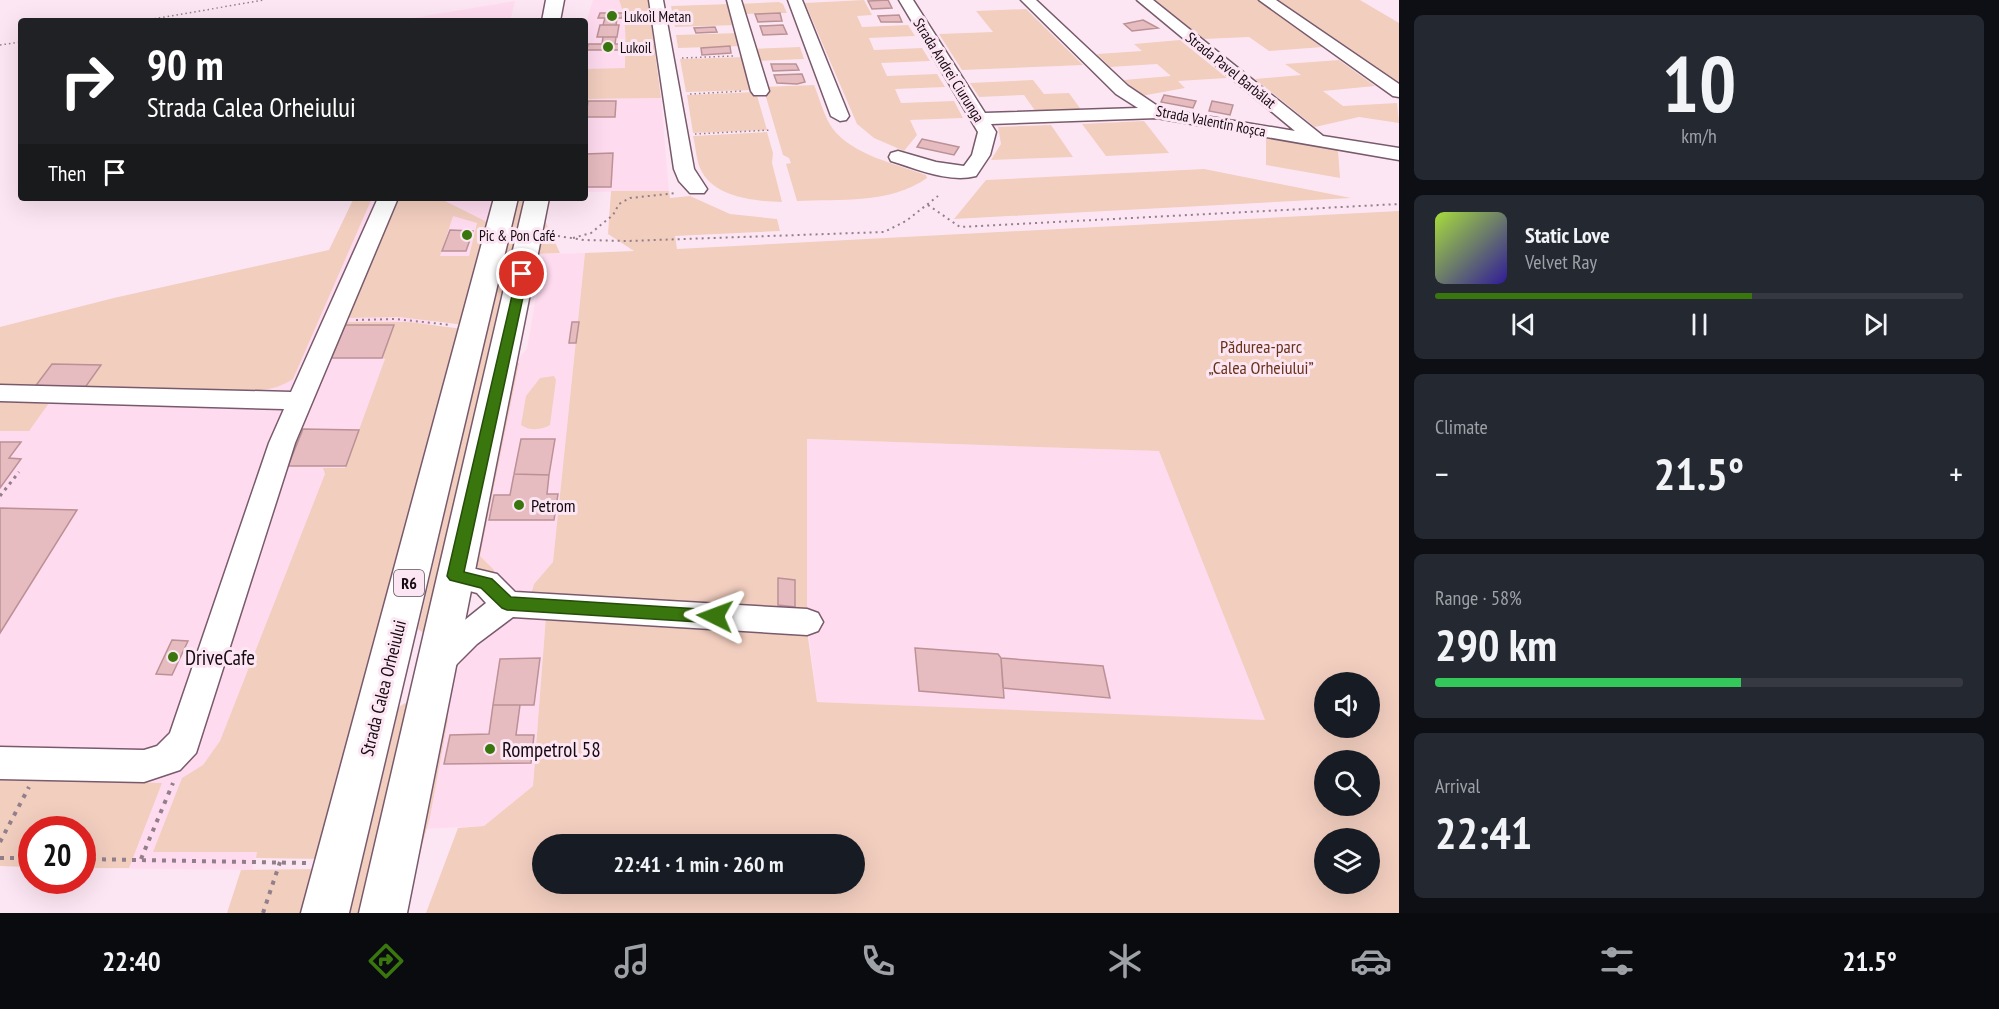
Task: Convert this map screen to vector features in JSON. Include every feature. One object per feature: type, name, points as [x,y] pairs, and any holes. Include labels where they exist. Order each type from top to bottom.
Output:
[{"type":"highway","points":[[552,18],[555,0]]},
{"type":"highway","name":"R6","points":[[507,201],[526,247]]},
{"type":"highway","name":"R6","points":[[383,913],[536,201]]},
{"type":"highway","name":"Strada Calea Orheiului","points":[[325,913],[389,663],[526,247]]},
{"type":"highway","points":[[389,663],[437,662]]},
{"type":"street","points":[[656,0],[684,169],[689,181],[697,189]]},
{"type":"street","points":[[734,0],[760,91]]},
{"type":"street","points":[[795,0],[840,116]]},
{"type":"street","name":"Strada Andrei Ciurunga","points":[[898,157],[934,168],[969,172],[981,155],[987,132],[906,0]]},
{"type":"street","name":"Strada Valentin Roșca","points":[[1028,0],[1122,90],[1157,113],[1399,154]]},
{"type":"street","name":"Strada Pavel Barbălat","points":[[1144,0],[1318,140]]},
{"type":"street","points":[[1266,0],[1399,92]]},
{"type":"street","points":[[980,119],[1157,113]]},
{"type":"street","points":[[0,393],[118,398],[283,399],[305,374],[380,201]]},
{"type":"street","points":[[0,762],[144,766],[168,759],[184,742],[282,442],[283,399],[386,201]]},
{"type":"street","points":[[455,576],[486,583],[507,603],[807,622]]},
{"type":"street","points":[[437,662],[466,635],[507,603]]},
{"type":"path","points":[[159,18],[264,0]]},
{"type":"path","points":[[0,45],[18,42]]},
{"type":"path","points":[[666,59],[750,55]]},
{"type":"path","points":[[672,94],[760,91]]},
{"type":"path","points":[[679,134],[771,130]]},
{"type":"path","points":[[526,247],[591,233],[613,215],[620,204],[630,198],[656,197],[697,189]]},
{"type":"path","points":[[571,238],[627,241],[884,232],[906,221],[938,196]]},
{"type":"path","points":[[928,206],[960,227],[1399,204]]},
{"type":"path","points":[[370,320],[405,320],[458,326]]},
{"type":"path","points":[[0,496],[19,472]]},
{"type":"path","points":[[0,842],[41,764]]},
{"type":"path","points":[[141,859],[174,780]]},
{"type":"path","points":[[0,858],[18,858]]},
{"type":"path","points":[[96,859],[337,864]]},
{"type":"path","points":[[263,913],[280,862]]},
{"type":"shaded area","points":[[593,0],[619,0],[626,17],[625,69],[588,69],[587,18]]},
{"type":"shaded area","points":[[515,1],[511,18],[413,18]]},
{"type":"shaded area","points":[[661,98],[669,191],[588,192],[588,99]]},
{"type":"shaded area","points":[[353,201],[494,201],[489,223],[478,219],[469,256],[453,257],[252,870],[96,868],[96,816],[18,816],[18,867],[0,866],[0,327],[114,298],[329,250]]},
{"type":"shaded area","points":[[585,253],[553,562],[534,584],[530,598],[488,578],[476,564],[514,363],[527,349],[543,254]]},
{"type":"shaded area","points":[[806,439],[1160,451],[1266,721],[817,702],[807,622]]},
{"type":"shaded area","points":[[546,616],[533,786],[484,826],[423,829],[452,680],[464,658],[482,639],[504,622],[518,617]]},
{"type":"green space","points":[[619,0],[648,0],[661,98],[588,99],[588,69],[625,68],[625,26]]},
{"type":"green space","points":[[864,0],[872,15],[857,16],[862,27],[908,25],[915,36],[869,38],[874,50],[922,48],[930,61],[881,63],[887,76],[937,74],[945,87],[895,89],[901,103],[954,101],[963,118],[910,120],[917,135],[904,151],[874,138],[857,124],[805,3]]},
{"type":"green space","points":[[1150,0],[1261,0],[1318,37],[1310,37],[1323,47],[1269,51],[1249,37],[1204,39]]},
{"type":"green space","points":[[1272,0],[1360,0],[1399,23],[1399,88]]},
{"type":"green space","points":[[779,2],[783,4],[787,13],[741,14],[738,4]]},
{"type":"green space","points":[[731,4],[737,25],[675,27],[671,6]]},
{"type":"green space","points":[[1026,9],[1083,65],[962,70],[939,34],[993,32],[976,11]]},
{"type":"green space","points":[[739,33],[743,46],[678,48],[676,35]]},
{"type":"green space","points":[[1180,40],[1227,78],[1178,81],[1185,88],[1141,96],[1124,80],[1171,76],[1157,64],[1110,67],[1097,54],[1142,51],[1134,44]]},
{"type":"green space","points":[[800,47],[804,59],[755,61],[752,49]]},
{"type":"green space","points":[[746,57],[755,90],[686,92],[680,59]]},
{"type":"green space","points":[[1339,60],[1375,86],[1323,91],[1343,106],[1397,103],[1399,123],[1359,117],[1315,127],[1255,79],[1301,75],[1285,64]]},
{"type":"green space","points":[[1033,80],[1044,94],[1069,93],[1082,111],[1036,112],[1024,95],[979,97],[970,83]]},
{"type":"green space","points":[[814,85],[827,119],[842,138],[863,152],[926,175],[927,178],[898,192],[881,196],[848,200],[797,201],[786,164],[791,163],[789,158],[783,155],[763,87]]},
{"type":"green space","points":[[756,92],[767,130],[693,133],[687,95]]},
{"type":"green space","points":[[1144,121],[1169,153],[1106,156],[1082,124]]},
{"type":"green space","points":[[1051,125],[1073,157],[991,160],[1001,144],[998,127]]},
{"type":"green space","points":[[767,132],[782,202],[760,201],[727,193],[708,181],[697,159],[693,136]]},
{"type":"green space","points":[[1266,138],[1338,150],[1340,178],[1266,165]]},
{"type":"green space","points":[[1204,169],[1351,198],[954,219],[986,180]]},
{"type":"green space","name":"Pădurea-parc „Calea Orheiului”","points":[[611,191],[669,191],[670,198],[690,196],[730,214],[777,219],[780,231],[675,236],[677,249],[1399,211],[1399,913],[426,913],[458,828],[484,826],[533,786],[546,616],[807,630],[817,702],[1265,720],[1159,451],[807,439],[807,613],[530,598],[534,584],[553,562],[585,253],[634,251],[608,234]]},
{"type":"green space","points":[[353,201],[371,201],[293,379],[277,387],[260,390],[258,394],[84,389],[101,365],[53,364],[34,388],[0,387],[0,327],[114,298],[329,250]]},
{"type":"green space","points":[[391,201],[445,201],[489,223],[465,325],[399,317],[342,318]],"holes":[[[453,216],[477,223],[469,256],[440,256]]]},
{"type":"green space","points":[[517,201],[523,201],[426,635],[418,629]]},
{"type":"green space","points":[[542,220],[546,223],[560,253],[535,254]]},
{"type":"green space","points":[[343,322],[409,322],[463,329],[324,859],[256,858],[257,852],[153,852],[182,778],[203,765],[220,741],[325,474],[323,468],[345,468],[385,359],[382,358],[394,325],[341,325]]},
{"type":"green space","points":[[514,363],[519,363],[480,556],[494,570],[494,577],[483,575],[476,564]]},
{"type":"green space","points":[[554,376],[556,380],[550,425],[536,429],[521,425],[526,396],[540,378]]},
{"type":"green space","points":[[0,401],[49,403],[29,431],[0,431]]},
{"type":"green space","points":[[405,703],[408,706],[361,913],[350,913],[399,707]]},
{"type":"green space","points":[[446,711],[448,719],[430,817],[414,874]]},
{"type":"green space","points":[[0,778],[162,783],[129,868],[96,868],[96,816],[18,816],[18,867],[0,866]]},
{"type":"green space","points":[[320,869],[309,913],[227,913],[241,870]]},
{"type":"building","points":[[888,0],[892,8],[872,9],[868,1]]},
{"type":"building","points":[[600,13],[623,13],[622,18],[617,18],[616,25],[603,25],[605,18],[598,18]]},
{"type":"building","points":[[780,13],[782,21],[758,22],[755,14]]},
{"type":"building","points":[[899,15],[902,22],[881,22],[878,16]]},
{"type":"building","points":[[1143,20],[1158,28],[1132,31],[1124,24]]},
{"type":"building","points":[[600,25],[619,25],[617,37],[597,37]]},
{"type":"building","points":[[783,25],[787,34],[763,35],[760,26]]},
{"type":"building","points":[[715,27],[717,32],[696,33],[694,28]]},
{"type":"building","points":[[603,37],[616,37],[615,44],[626,44],[625,50],[588,50],[588,44],[602,44]]},
{"type":"building","points":[[730,46],[731,53],[702,55],[701,48]]},
{"type":"building","points":[[771,64],[796,64],[799,70],[773,71]]},
{"type":"building","points":[[802,74],[805,82],[797,84],[777,83],[774,75]]},
{"type":"building","points":[[1164,95],[1196,101],[1193,108],[1161,102]]},
{"type":"building","points":[[588,101],[616,101],[615,117],[588,117]]},
{"type":"building","points":[[1212,101],[1233,105],[1230,115],[1209,111]]},
{"type":"building","points":[[922,139],[959,147],[954,155],[917,147]]},
{"type":"building","points":[[613,153],[611,187],[588,187],[588,154]]},
{"type":"building","points":[[450,230],[473,231],[466,251],[442,251]]},
{"type":"building","points":[[572,322],[579,322],[576,343],[569,343]]},
{"type":"building","points":[[345,325],[394,325],[382,358],[331,358]]},
{"type":"building","points":[[52,364],[101,365],[84,389],[34,388]]},
{"type":"building","points":[[303,429],[359,430],[346,466],[288,466]]},
{"type":"building","points":[[521,439],[555,439],[549,475],[514,474]]},
{"type":"building","points":[[0,442],[21,442],[9,458],[21,459],[0,488]]},
{"type":"building","points":[[514,474],[549,475],[547,494],[558,494],[554,520],[489,520],[494,495],[510,495]]},
{"type":"building","points":[[0,508],[77,510],[0,633]]},
{"type":"building","points":[[778,578],[795,580],[795,607],[778,605]]},
{"type":"building","points":[[172,640],[188,641],[172,675],[156,674]]},
{"type":"building","points":[[915,648],[998,654],[1001,658],[1004,698],[919,691]]},
{"type":"building","points":[[540,658],[534,705],[493,705],[500,659]]},
{"type":"building","points":[[1001,658],[1103,666],[1110,698],[1003,688]]},
{"type":"building","points":[[493,705],[520,705],[516,735],[534,735],[531,763],[444,764],[450,735],[489,734]]},
{"type":"place","name":"Lukoil Metan","points":[[612,16]]},
{"type":"place","name":"Lukoil","points":[[608,47]]},
{"type":"place","name":"Pic & Pon Café","points":[[467,235]]},
{"type":"place","name":"Petrom","points":[[519,505]]},
{"type":"place","name":"DriveCafe","points":[[173,657]]},
{"type":"place","name":"Rompetrol 58","points":[[490,749]]},
{"type":"route","points":[[522,274],[455,576],[486,583],[507,603],[715,616]]}]
